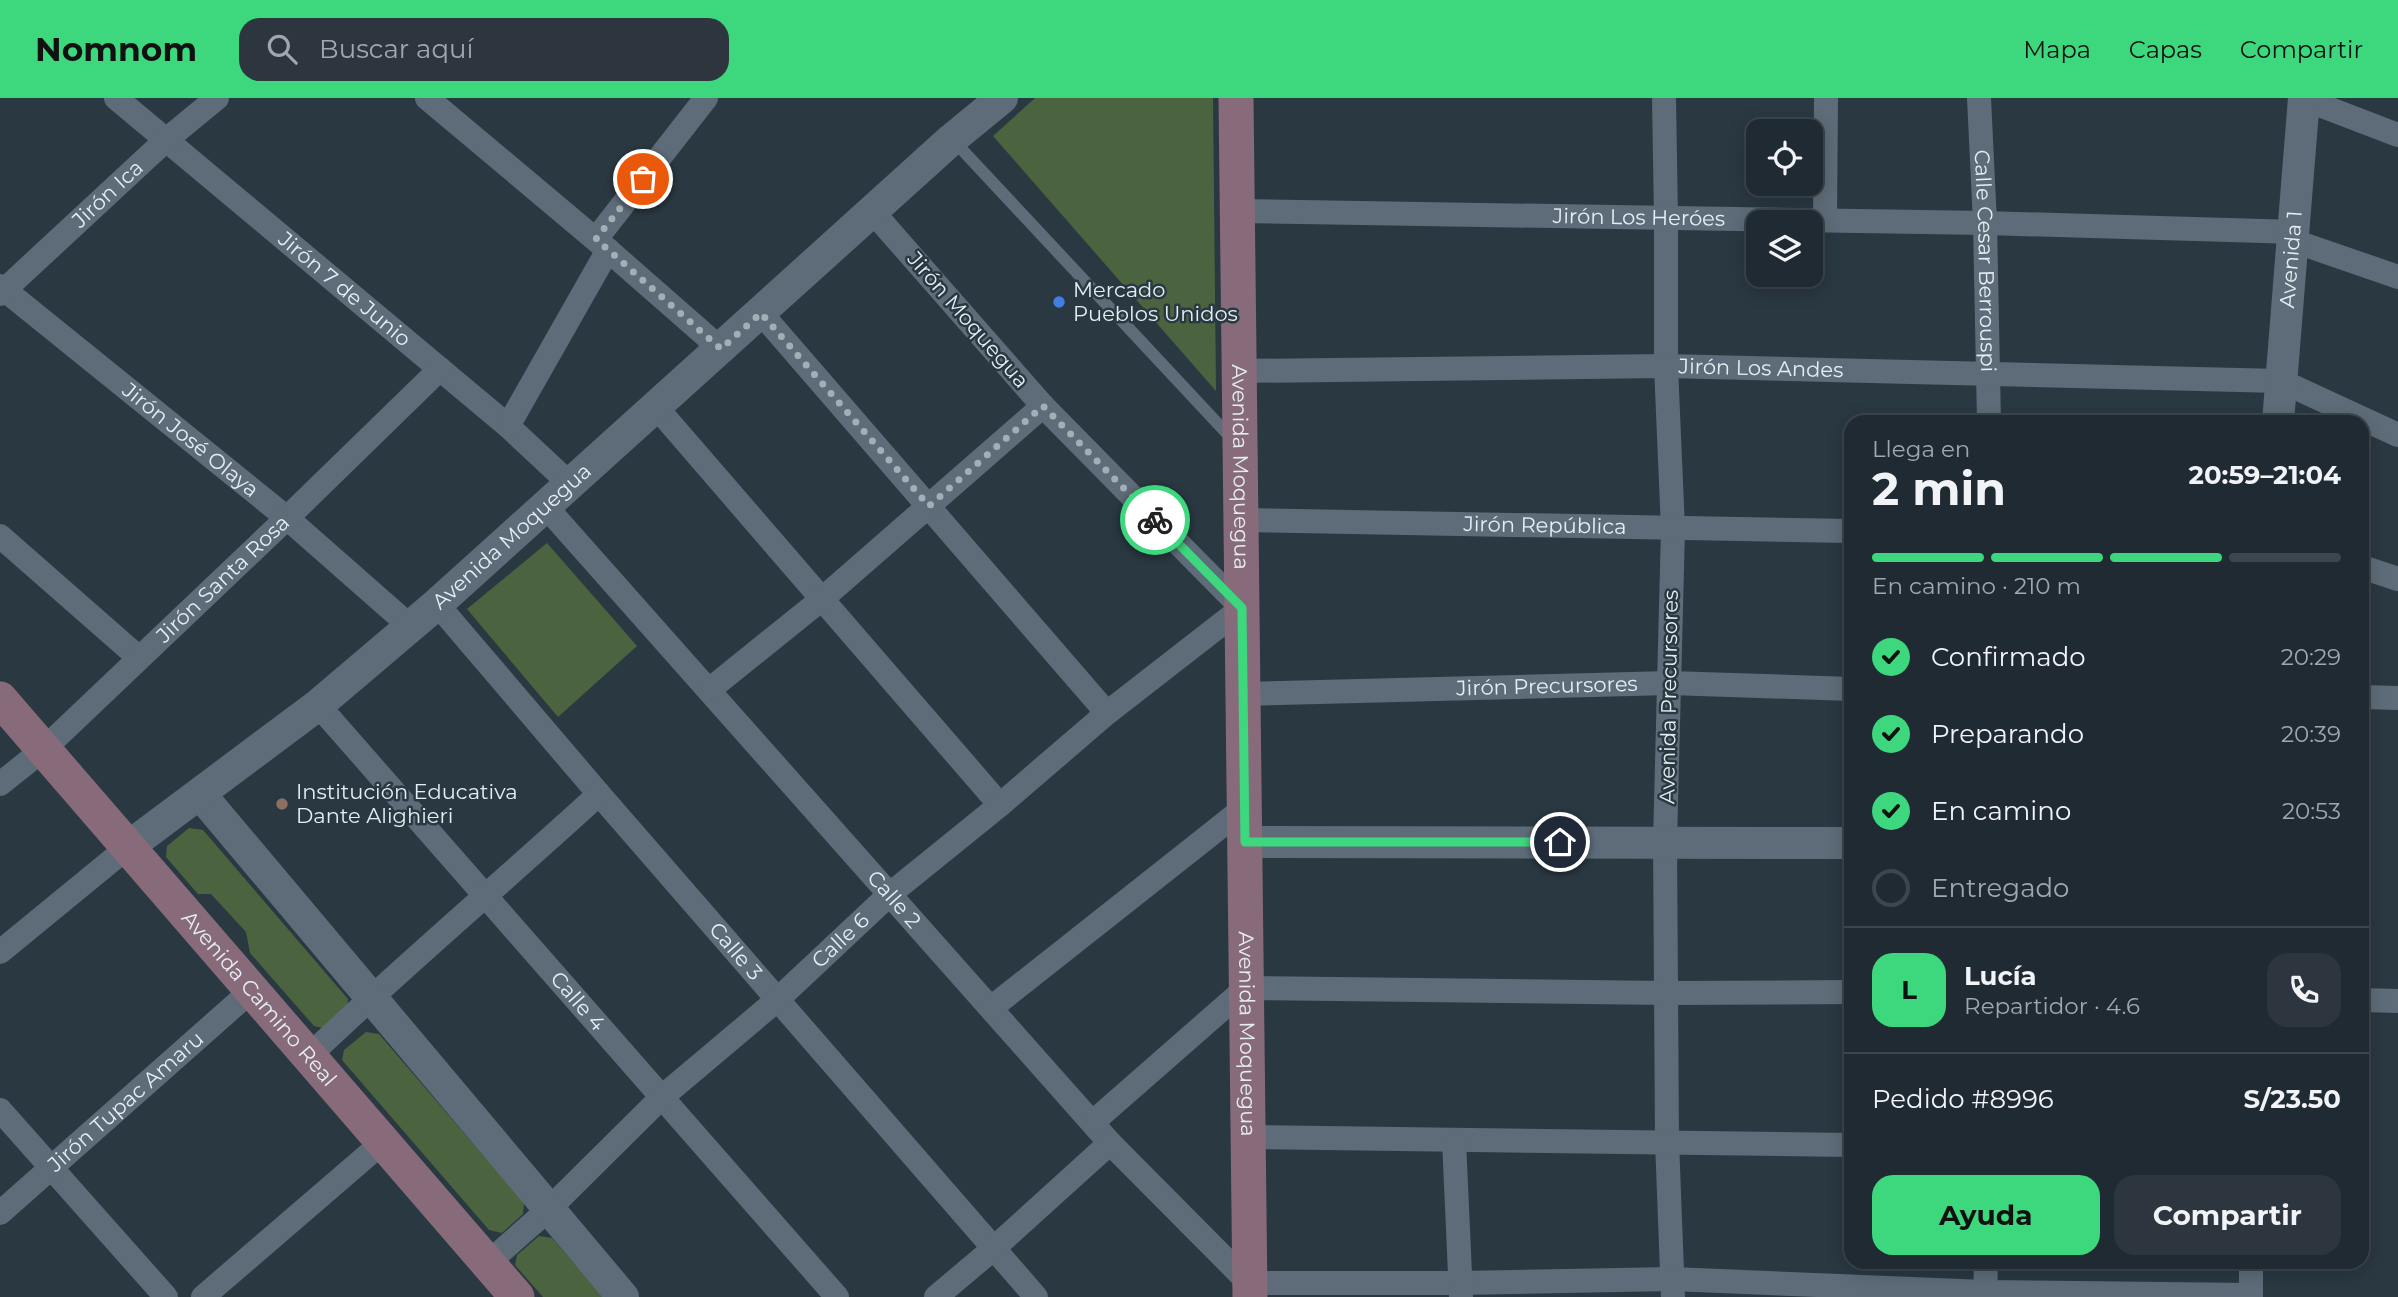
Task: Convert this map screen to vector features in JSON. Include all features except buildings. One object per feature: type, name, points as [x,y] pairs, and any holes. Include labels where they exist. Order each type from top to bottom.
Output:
[{"type":"main road","name":"Avenida Moquegua","points":[[1236,98],[1250,1290]]},
{"type":"main road","name":"Avenida Camino Real","points":[[0,699],[517,1297]]},
{"type":"street","name":"Jirón 7 de Junio","points":[[116,98],[508,426],[569,483]]},
{"type":"street","name":"Jirón Ica","points":[[2,290],[166,140],[217,98]]},
{"type":"street","points":[[427,98],[602,244],[721,349]]},
{"type":"street","points":[[508,426],[602,244],[706,98]]},
{"type":"street","name":"Avenida Moquegua","points":[[0,952],[128,847],[318,705],[411,627],[547,508],[569,483],[657,408],[952,139],[1002,98]]},
{"type":"street","name":"Avenida Precursores","points":[[1664,98],[1666,366],[1673,529],[1665,842],[1667,1141],[1673,1288]]},
{"type":"street","points":[[1825,220],[1826,98]]},
{"type":"street","name":"Calle Cesar Berrouspi","points":[[1979,98],[1985,223],[1989,415]]},
{"type":"street","points":[[2304,99],[2398,135]]},
{"type":"street","name":"Avenida 1","points":[[2279,415],[2304,99]]},
{"type":"street","name":"Jirón Moquegua","points":[[872,211],[1043,406],[1242,608]]},
{"type":"street","name":"Jirón Los Heróes","points":[[1237,211],[1985,223],[2294,237],[2398,277]]},
{"type":"street","name":"Jirón José Olaya","points":[[2,290],[287,518],[411,627]]},
{"type":"street","points":[[761,313],[1107,713]]},
{"type":"street","name":"Jirón Los Andes","points":[[1240,371],[1666,366],[2281,381]]},
{"type":"street","name":"Jirón Santa Rosa","points":[[0,784],[44,749],[440,369]]},
{"type":"street","points":[[2281,381],[2355,415]]},
{"type":"street","points":[[709,690],[822,599],[1043,406]]},
{"type":"street","points":[[657,408],[1000,805]]},
{"type":"street","points":[[2369,422],[2398,435]]},
{"type":"street","name":"Calle 2","points":[[547,508],[1110,1143],[1250,1290]]},
{"type":"street","name":"Jirón República","points":[[1241,520],[1844,531]]},
{"type":"street","points":[[0,536],[138,657]]},
{"type":"street","points":[[2369,569],[2398,579]]},
{"type":"street","name":"Calle 3","points":[[437,604],[1036,1297]]},
{"type":"street","name":"Calle 6","points":[[488,1263],[549,1209],[662,1097],[777,1000],[890,894],[1000,805],[1107,713],[1242,608]]},
{"type":"street","name":"Jirón Precursores","points":[[1243,694],[1670,683],[1844,689]]},
{"type":"street","points":[[2369,697],[2398,698]]},
{"type":"street","name":"Calle 4","points":[[318,705],[837,1297]]},
{"type":"street","points":[[200,794],[623,1297]]},
{"type":"street","points":[[309,1056],[371,997],[599,794]]},
{"type":"street","points":[[991,1009],[1244,808]]},
{"type":"street","points":[[1245,842],[1844,843]]},
{"type":"street","points":[[1093,1122],[1246,988],[1667,993],[1844,992]]},
{"type":"street","name":"Jirón Tupac Amaru","points":[[0,1213],[252,990]]},
{"type":"street","points":[[2369,1000],[2398,1000]]},
{"type":"street","points":[[0,1110],[166,1297]]},
{"type":"street","points":[[1248,1137],[1844,1144]]},
{"type":"street","points":[[1454,1140],[1460,1290]]},
{"type":"street","points":[[204,1297],[383,1142]]},
{"type":"street","points":[[936,1297],[1110,1143]]},
{"type":"street","points":[[1985,1294],[1986,1269]]},
{"type":"street","points":[[1250,1290],[1673,1288],[2251,1296],[2251,1269]]},
{"type":"lane","points":[[952,139],[1240,448]]},
{"type":"green space","points":[[1035,98],[1213,98],[1216,391],[993,136]]},
{"type":"green space","points":[[547,543],[637,646],[558,717],[467,609]]},
{"type":"green space","points":[[189,828],[203,830],[348,999],[347,1010],[327,1029],[314,1026],[250,953],[246,932],[211,894],[198,894],[166,857],[167,846]]},
{"type":"green space","points":[[366,1032],[379,1034],[524,1203],[523,1214],[502,1233],[489,1230],[342,1060],[344,1050]]},
{"type":"green space","points":[[539,1236],[552,1238],[603,1297],[543,1297],[515,1265],[517,1255]]},
{"type":"way so far","points":[[643,179],[596,239],[721,349],[761,313],[929,506],[1043,406],[1155,520]]},
{"type":"place","name":"Mercado Pueblos Unidos","points":[[1059,302]]},
{"type":"place","name":"Institución Educativa Dante Alighieri","points":[[282,804]]},
{"type":"route","points":[[1155,520],[1242,608],[1245,842],[1560,842]]}]
